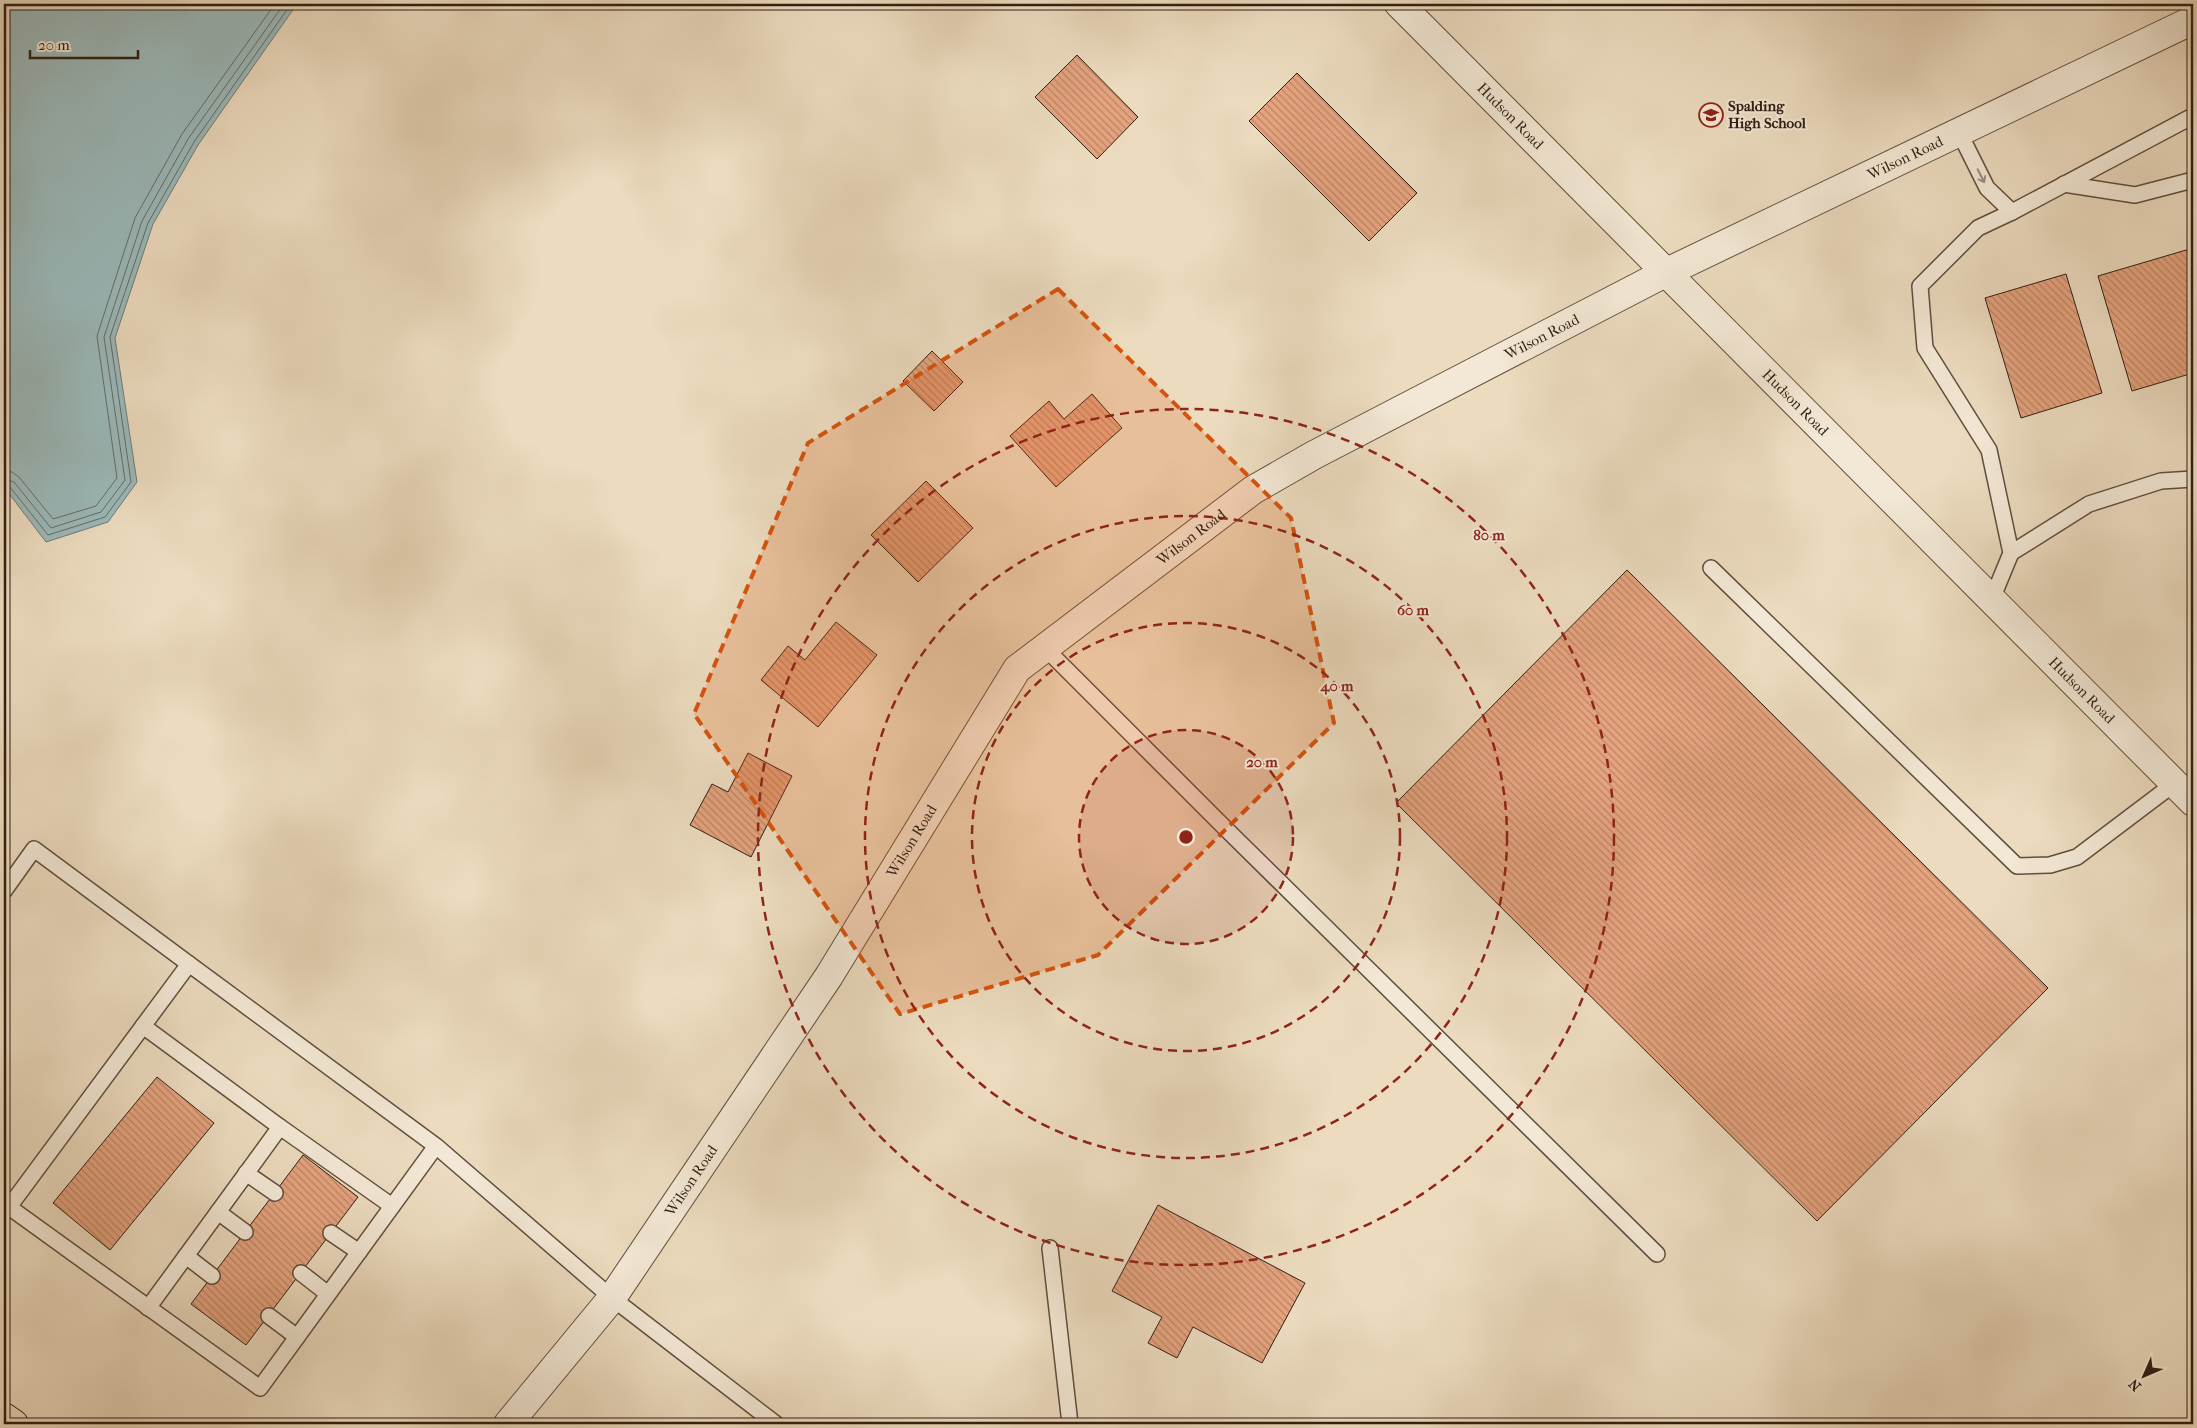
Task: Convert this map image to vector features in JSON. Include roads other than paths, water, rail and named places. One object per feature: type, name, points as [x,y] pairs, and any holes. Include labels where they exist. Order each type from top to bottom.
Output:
[{"type":"main road","points":[[4,1417],[14,1424]]},
{"type":"street","name":"Hudson Road","points":[[1399,4],[2184,792]]},
{"type":"street","name":"Wilson Road","points":[[508,1424],[612,1298],[829,976],[1016,669],[1253,490],[1314,455],[1665,273],[2193,20]]},
{"type":"lane","points":[[2011,554],[1989,450],[1925,348],[1920,286],[1978,228],[2012,212],[2193,116]]},
{"type":"lane","points":[[1959,132],[1987,188],[2012,212]]},
{"type":"lane","points":[[2064,184],[2135,195],[2193,180]]},
{"type":"lane","points":[[1992,599],[2011,554],[2090,504],[2161,481],[2193,479]]},
{"type":"lane","points":[[1711,568],[2017,866],[2050,865],[2076,856],[2184,792]]},
{"type":"lane","points":[[1045,648],[1212,816],[1658,1254]]},
{"type":"lane","points":[[4,891],[34,849],[436,1146],[612,1298],[776,1424]]},
{"type":"lane","points":[[189,964],[9,1207],[260,1388],[436,1146]]},
{"type":"lane","points":[[143,1026],[280,1127],[392,1206]]},
{"type":"lane","points":[[148,1308],[280,1127]]},
{"type":"lane","points":[[246,1173],[275,1193]]},
{"type":"lane","points":[[218,1212],[245,1232]]},
{"type":"lane","points":[[331,1233],[359,1252]]},
{"type":"lane","points":[[1050,1248],[1070,1424]]},
{"type":"lane","points":[[186,1256],[212,1276]]},
{"type":"lane","points":[[301,1273],[328,1294]]},
{"type":"lane","points":[[269,1316],[297,1337]]},
{"type":"water","points":[[4,4],[297,4],[198,145],[153,224],[115,338],[137,482],[108,522],[46,542],[4,487]]},
{"type":"place","name":"Spalding High School","points":[[1711,115]]}]
